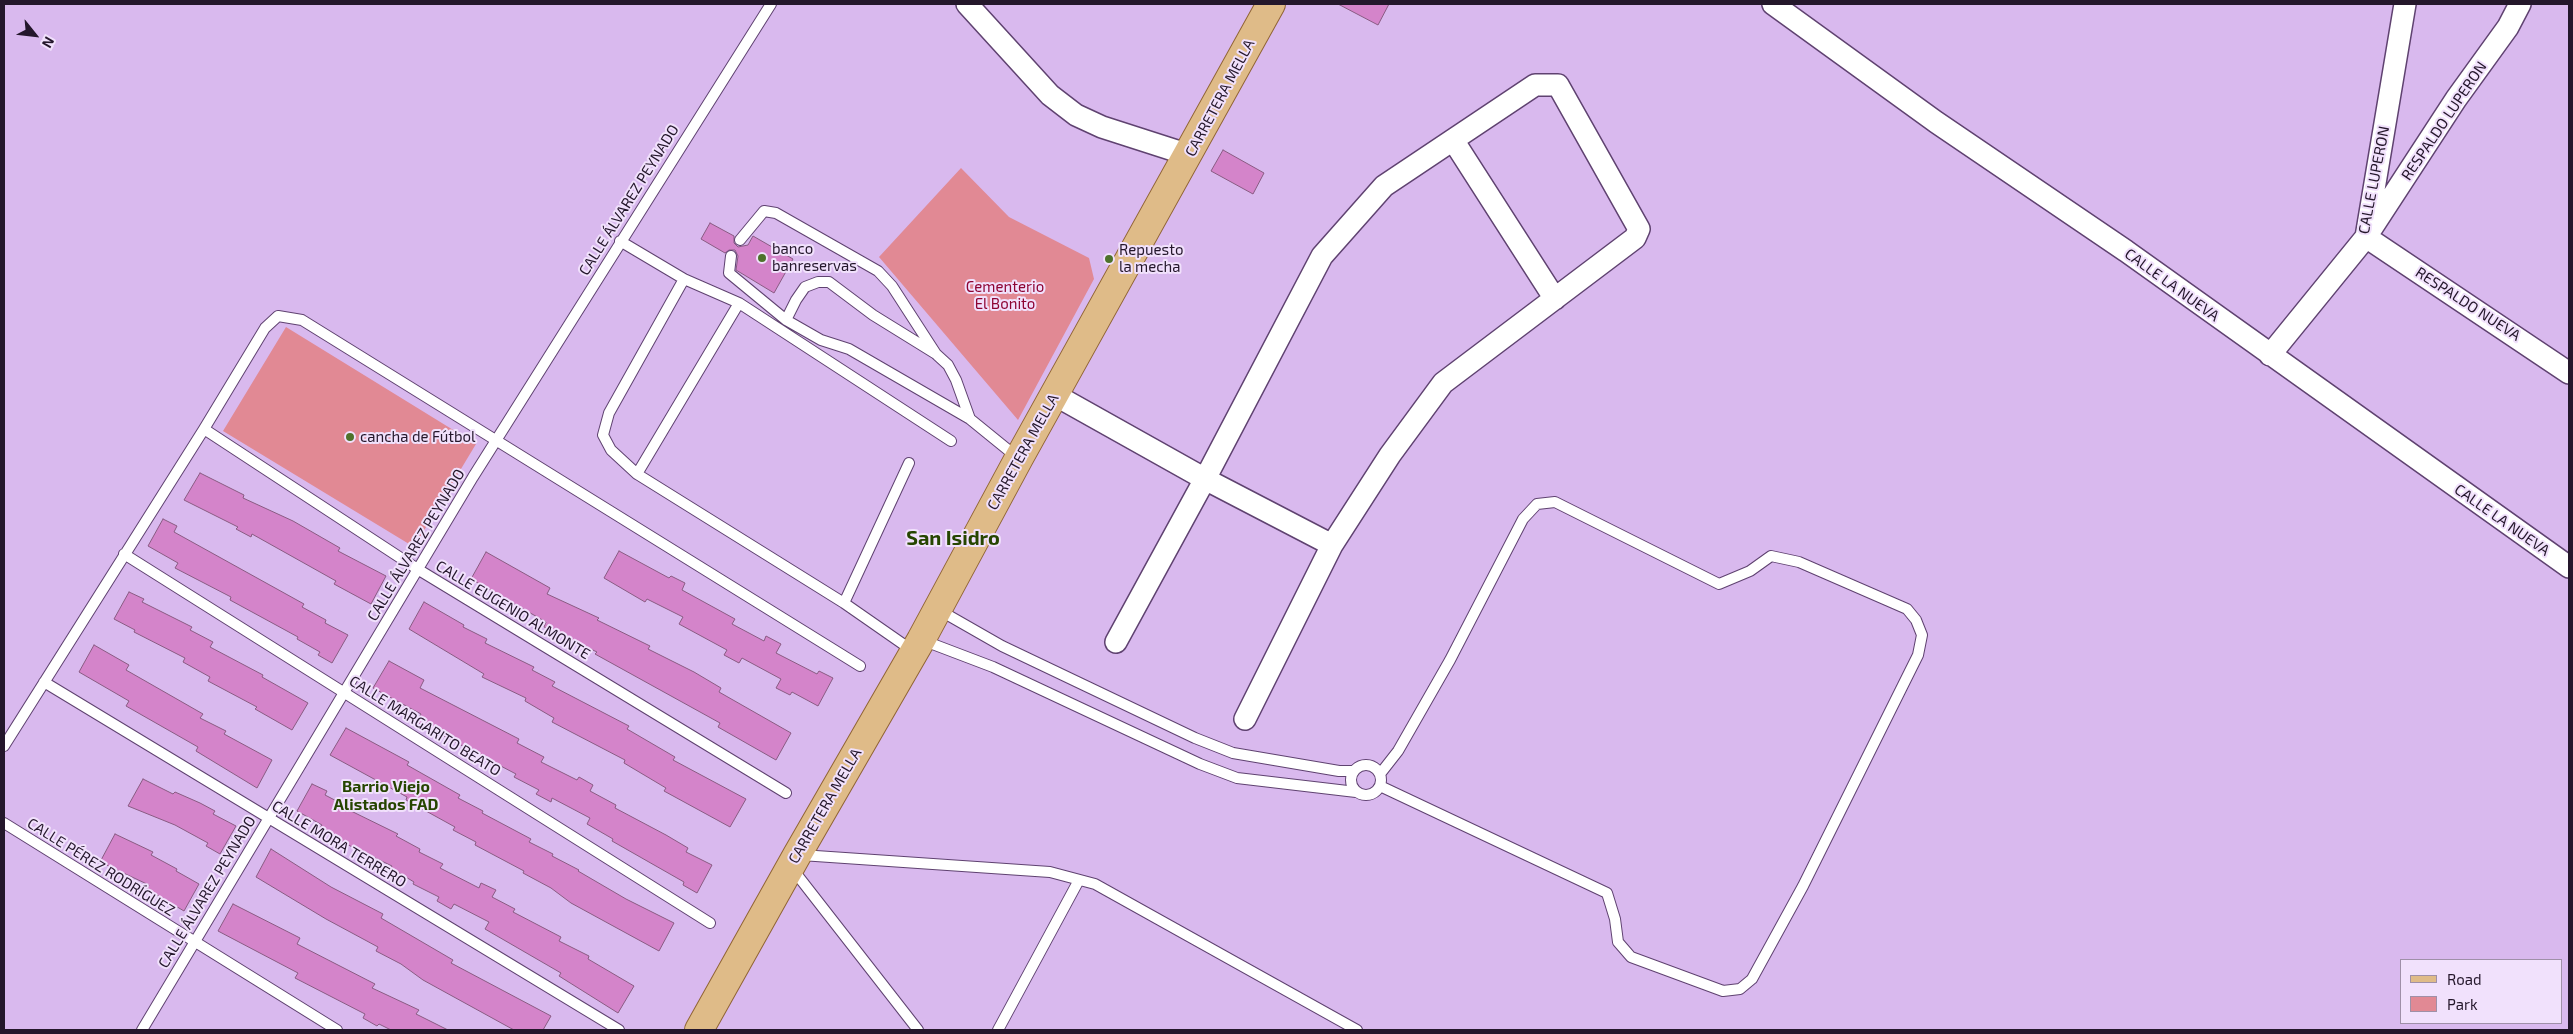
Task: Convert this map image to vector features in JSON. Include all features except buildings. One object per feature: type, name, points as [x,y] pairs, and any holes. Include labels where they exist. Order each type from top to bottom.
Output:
[{"type":"main road","name":"CARRETERA MELLA","points":[[699,1030],[918,646],[1019,458],[1272,4]]},
{"type":"street","points":[[967,4],[1050,95],[1076,115],[1102,127],[1189,155]]},
{"type":"street","name":"CALLE LA NUEVA","points":[[1774,4],[1936,122],[2126,251],[2569,567]]},
{"type":"street","name":"CALLE LUPERON","points":[[2270,355],[2366,237],[2405,4]]},
{"type":"street","name":"RESPALDO LUPERON","points":[[2366,237],[2456,99],[2508,27],[2520,4]]},
{"type":"street","points":[[1116,642],[1205,479],[1322,256],[1384,186],[1535,85],[1558,85],[1639,229],[1635,238],[1443,383],[1390,455],[1332,545],[1245,720]]},
{"type":"street","points":[[1453,140],[1555,299]]},
{"type":"street","name":"RESPALDO NUEVA","points":[[2366,237],[2569,373]]},
{"type":"street","points":[[1055,395],[1205,479],[1332,545]]},
{"type":"lane","name":"CALLE ÁLVAREZ PEYNADO","points":[[142,1030],[496,441],[620,241],[771,4]]},
{"type":"lane","points":[[740,240],[764,211],[776,213],[878,271],[892,286],[936,354]]},
{"type":"lane","points":[[620,241],[684,279],[739,303],[951,441]]},
{"type":"lane","points":[[731,256],[730,272],[786,320],[821,340],[849,349],[970,419],[1019,458]]},
{"type":"lane","points":[[684,279],[609,413],[603,435],[611,450],[637,474],[844,603],[918,646],[993,667],[1200,764],[1237,778],[1356,792],[1364,796],[1372,794],[1380,786],[1380,774],[1398,751],[1450,660],[1523,519],[1537,504],[1555,502],[1719,584],[1750,571],[1771,556],[1799,562],[1907,608],[1916,620],[1922,635],[1918,655],[1803,886],[1752,979],[1740,989],[1723,991],[1631,957],[1618,942],[1615,918],[1607,893],[1380,786]]},
{"type":"lane","points":[[786,320],[796,300],[805,288],[818,282],[829,282],[873,315],[936,354],[948,365],[956,380],[970,419]]},
{"type":"lane","points":[[637,474],[739,303]]},
{"type":"lane","points":[[4,746],[204,429],[265,328],[278,316],[302,320],[860,666]]},
{"type":"lane","name":"CALLE EUGENIO ALMONTE","points":[[204,429],[419,570],[786,793]]},
{"type":"lane","points":[[844,603],[909,463]]},
{"type":"lane","name":"CALLE MARGARITO BEATO","points":[[124,554],[710,923]]},
{"type":"lane","points":[[938,609],[1002,646],[1195,738],[1233,753],[1339,771],[1353,771]]},
{"type":"lane","name":"CALLE MORA TERRERO","points":[[44,682],[268,820],[619,1030]]},
{"type":"lane","points":[[1356,792],[1351,786],[1350,779],[1353,771],[1360,766],[1368,765],[1375,768],[1380,774]]},
{"type":"lane","name":"CALLE PÉREZ RODRÍGUEZ","points":[[4,823],[194,943],[337,1030]]},
{"type":"lane","points":[[794,861],[1050,872],[1095,884],[1357,1030]]},
{"type":"lane","points":[[794,861],[918,1030]]},
{"type":"lane","points":[[998,1030],[1079,880]]},
{"type":"green space","name":"Cementerio El Bonito","points":[[961,168],[1009,217],[1089,258],[1094,279],[1018,420],[879,257]]},
{"type":"green space","name":"cancha de Fútbol","points":[[286,327],[476,444],[414,547],[223,431]]},
{"type":"place","name":"banco banreservas","points":[[762,258]]},
{"type":"place","name":"Repuesto la mecha","points":[[1109,259]]},
{"type":"place","name":"cancha de Fútbol","points":[[350,437]]},
{"type":"district","name":"San Isidro","points":[[953,538]]},
{"type":"district","name":"Barrio Viejo Alistados FAD","points":[[386,796]]}]
